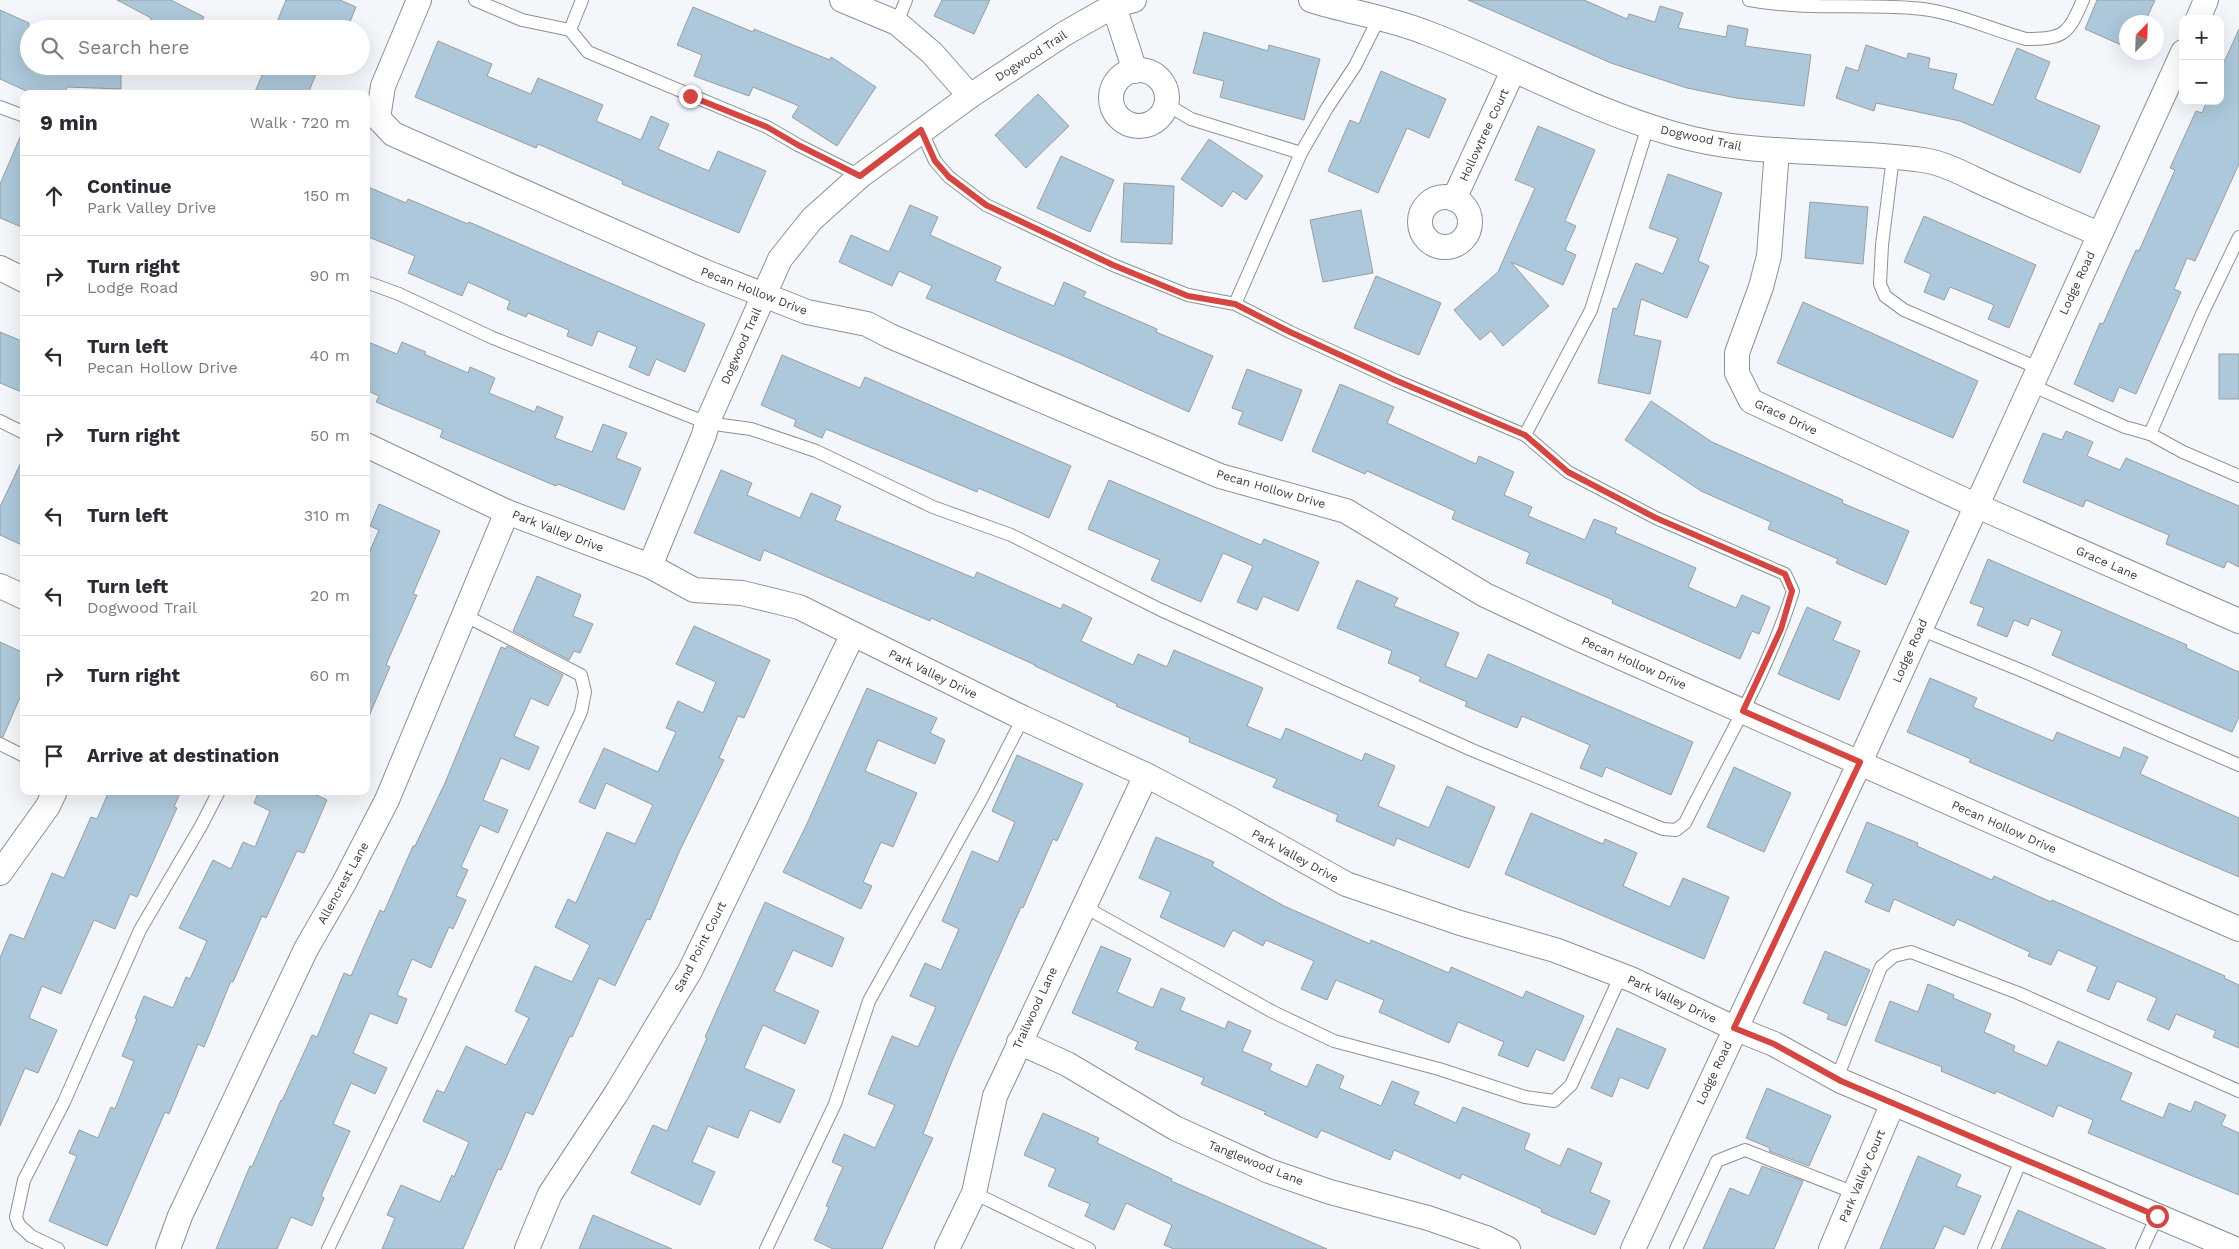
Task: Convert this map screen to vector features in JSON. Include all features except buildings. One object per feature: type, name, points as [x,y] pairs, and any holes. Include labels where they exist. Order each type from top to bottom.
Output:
[{"type":"street","name":"Pecan Hollow Drive","points":[[419,0],[383,86],[378,118],[393,134],[703,271],[807,312],[868,324],[890,336],[1220,476],[1346,510],[1485,594],[1568,634],[2239,929]]},
{"type":"street","points":[[842,0],[897,23],[932,54],[970,96]]},
{"type":"street","name":"Dogwood Trail","points":[[1311,0],[1428,33],[1513,71],[1648,126],[1676,135],[1745,148],[1926,160],[1961,173],[2100,234]]},
{"type":"street","points":[[2200,15],[2206,0]]},
{"type":"street","name":"Dogwood Trail","points":[[650,566],[704,435],[707,423],[780,259],[812,219],[860,176],[921,130],[1064,34],[1120,2]]},
{"type":"street","points":[[1120,2],[1135,70]]},
{"type":"street","name":"Lodge Road","points":[[1633,1249],[1734,1028],[1860,762],[2179,60]]},
{"type":"street","points":[[1135,70],[1144,70],[1160,79],[1165,86],[1166,104],[1157,120],[1140,126],[1123,121],[1116,114],[1112,96],[1118,80],[1135,70]]},
{"type":"street","name":"Hollowtree Court","points":[[1454,199],[1513,71]]},
{"type":"street","name":"Grace Drive","points":[[1778,150],[1769,256],[1761,287],[1736,353],[1737,373],[1751,401],[1976,505]]},
{"type":"street","points":[[0,268],[20,278]]},
{"type":"street","name":"Park Valley Drive","points":[[370,450],[507,512],[650,566],[694,590],[742,593],[799,607],[1023,718],[1146,775],[1232,820],[1346,884],[1460,923],[1556,950],[1622,975],[1734,1028],[1774,1044],[1837,1078],[2235,1249]]},
{"type":"street","name":"Grace Lane","points":[[1976,505],[2239,621]]},
{"type":"street","name":"Allencrest Lane","points":[[168,1249],[180,1216],[306,949],[344,883],[387,800],[507,512]]},
{"type":"street","points":[[0,586],[20,595]]},
{"type":"street","name":"Sand Point Court","points":[[528,1249],[550,1194],[616,1094],[690,971],[853,634]]},
{"type":"street","name":"Trailwood Lane","points":[[947,1249],[974,1194],[995,1096],[1146,775]]},
{"type":"street","points":[[0,873],[48,806],[53,795]]},
{"type":"street","name":"Tanglewood Lane","points":[[1019,1042],[1067,1064],[1175,1128],[1269,1171],[1330,1192],[1428,1218],[1504,1248]]},
{"type":"street","name":"Park Valley Court","points":[[1831,1249],[1893,1103]]},
{"type":"lane","points":[[475,0],[522,20],[570,30],[588,52],[767,127],[860,176]]},
{"type":"lane","points":[[570,30],[582,0]]},
{"type":"lane","points":[[897,23],[906,0]]},
{"type":"lane","points":[[1749,0],[1770,4],[1804,6],[1920,9],[1942,13],[2026,39],[2060,36],[2073,24],[2083,0]]},
{"type":"lane","points":[[1235,304],[1301,153],[1327,108],[1355,66],[1379,18]]},
{"type":"lane","points":[[1166,104],[1191,119],[1301,153]]},
{"type":"lane","points":[[0,106],[20,114]]},
{"type":"lane","points":[[1525,435],[1592,310],[1648,126]]},
{"type":"lane","points":[[370,283],[399,294],[493,338],[707,423],[751,429],[816,451],[933,507],[1011,535],[1161,610],[1472,750],[1663,829],[1676,830],[1685,822],[1743,711],[1783,621],[1792,591],[1785,574],[1656,518],[1568,472],[1525,435],[1397,381],[1290,332],[1235,304],[1188,296],[1113,265],[986,205],[949,177],[935,161],[921,130]]},
{"type":"lane","points":[[1893,157],[1882,245],[1880,284],[1885,296],[1904,310],[2034,376],[2126,427],[2150,434],[2182,452],[2239,476]]},
{"type":"lane","points":[[2150,434],[2202,314],[2239,237]]},
{"type":"lane","points":[[0,422],[20,431]]},
{"type":"lane","points":[[328,1249],[436,1024],[582,706],[585,692],[581,675],[464,615]]},
{"type":"lane","points":[[1920,628],[2239,765]]},
{"type":"lane","points":[[766,1249],[835,1104],[869,1001],[983,796],[1023,718]]},
{"type":"lane","points":[[0,744],[20,754]]},
{"type":"lane","points":[[58,1249],[31,1236],[19,1225],[16,1217],[24,1180],[64,1102],[140,930],[202,826],[217,795]]},
{"type":"lane","points":[[1083,906],[1272,1012],[1334,1041],[1439,1069],[1525,1097],[1554,1101],[1571,1084],[1622,975]]},
{"type":"lane","points":[[1837,1078],[1881,968],[1894,956],[1911,952],[2018,993],[2239,1091]]},
{"type":"lane","points":[[1676,1249],[1718,1161],[1745,1150],[1855,1193]]},
{"type":"lane","points":[[1984,1249],[2022,1158]]},
{"type":"lane","points":[[974,1194],[1089,1249]]},
{"type":"lane","points":[[2142,1249],[2157,1216]]},
{"type":"route","points":[[690,96],[767,127],[830,162],[860,176],[921,130],[935,161],[949,177],[986,205],[1046,235],[1188,296],[1235,304],[1290,332],[1397,381],[1525,435],[1568,472],[1656,518],[1785,574],[1792,591],[1781,629],[1743,711],[1860,762],[1734,1028],[1774,1044],[1841,1081],[2157,1216]]}]
